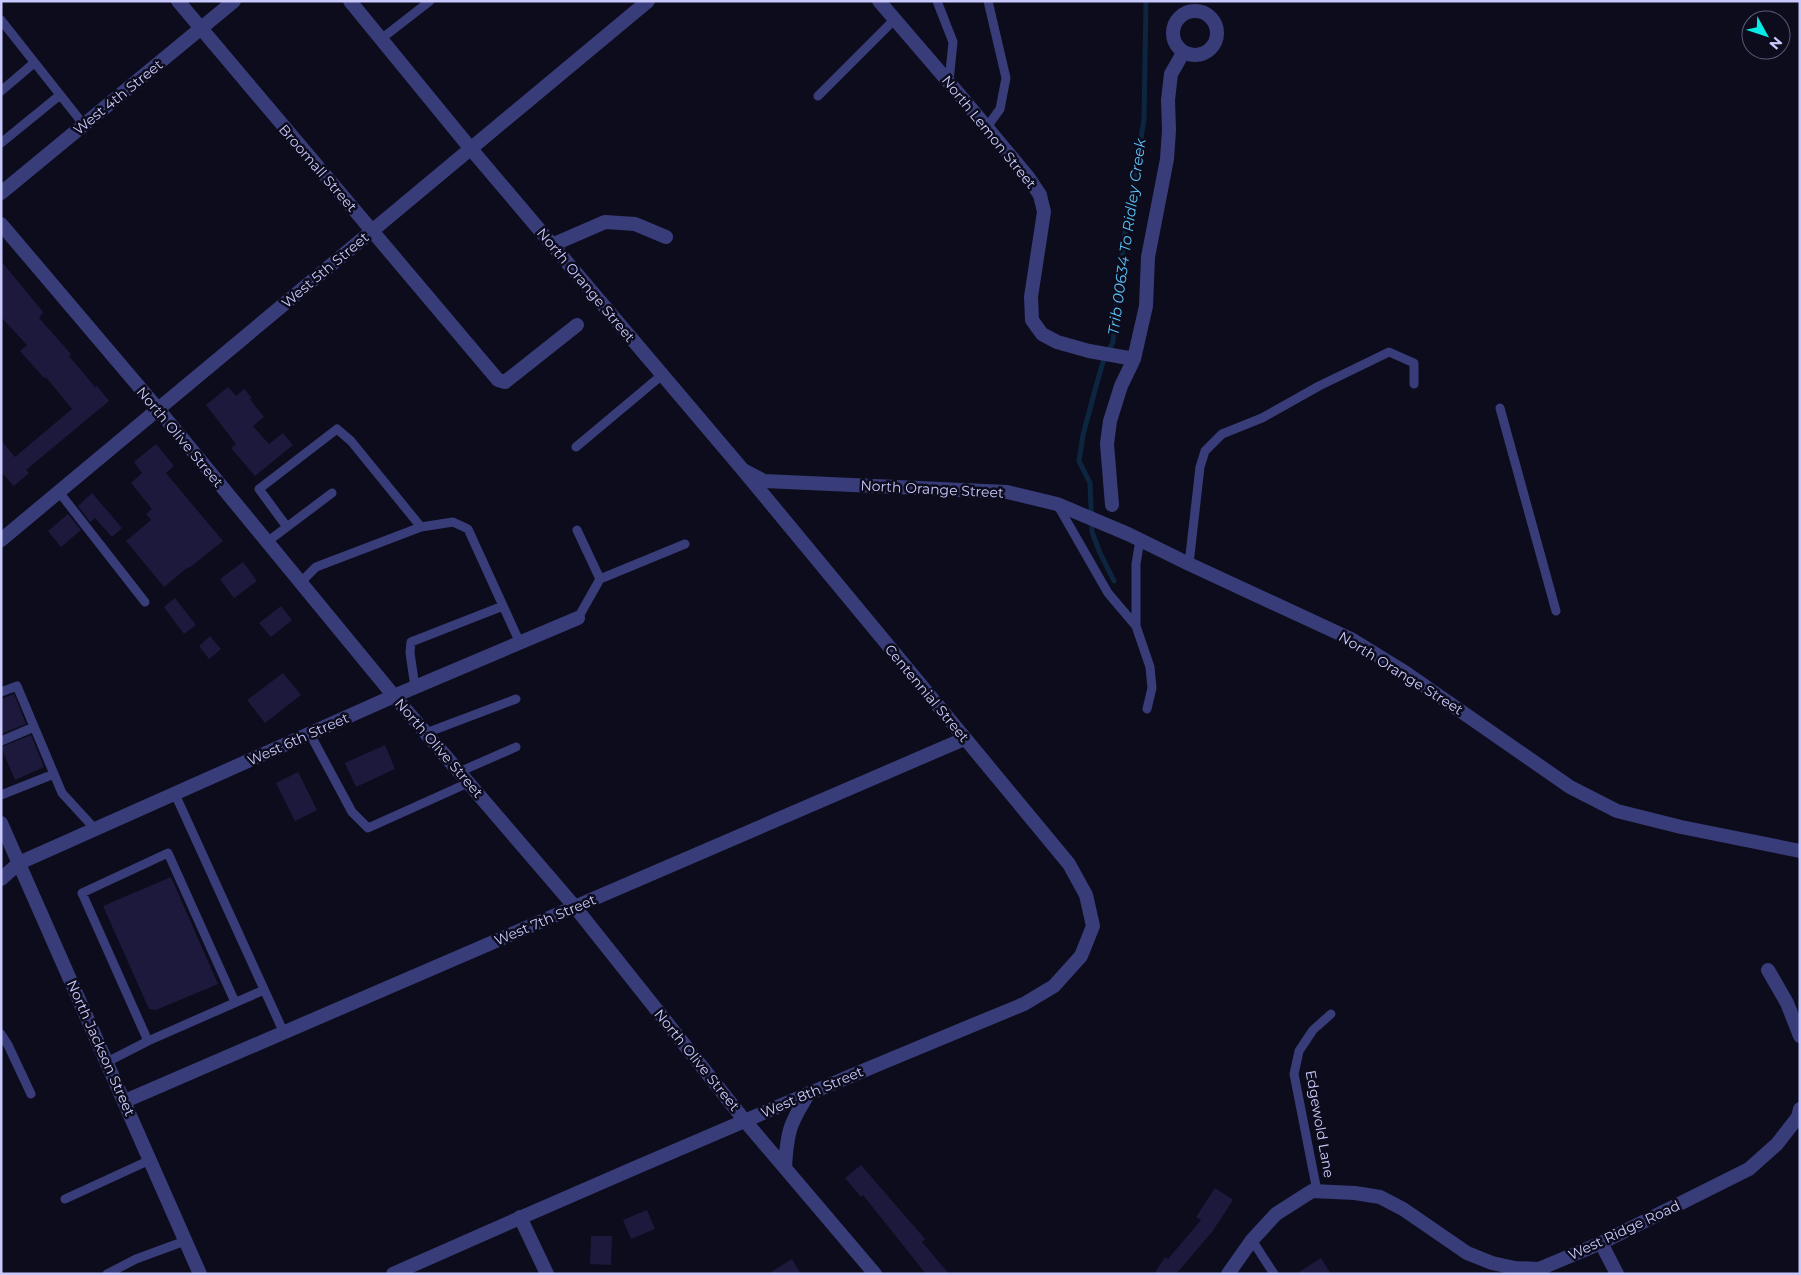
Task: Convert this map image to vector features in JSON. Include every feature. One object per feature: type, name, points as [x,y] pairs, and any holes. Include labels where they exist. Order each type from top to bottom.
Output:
[{"type":"street","name":"Broomall Street","points":[[178,1],[498,380],[504,382],[577,325]]},
{"type":"street","name":"West 4th Street","points":[[1,193],[234,1]]},
{"type":"street","name":"North Orange Street","points":[[350,1],[471,149],[743,470],[764,481],[1007,492],[1057,504],[1140,540],[1351,639],[1406,673],[1570,787],[1617,811],[1680,827],[1800,851]]},
{"type":"street","name":"West 5th Street","points":[[3,535],[59,492],[648,1]]},
{"type":"street","name":"North Lemon Street","points":[[879,1],[949,81],[1040,195],[1044,212],[1031,297],[1032,320],[1042,334],[1057,342],[1089,351],[1134,359]]},
{"type":"street","points":[[1112,505],[1107,444],[1110,421],[1121,386],[1134,359],[1146,306],[1148,257],[1167,158],[1169,130],[1168,100],[1171,74],[1183,53]]},
{"type":"street","points":[[552,245],[605,222],[635,224],[666,237]]},
{"type":"street","name":"North Olive Street","points":[[1,224],[158,409],[394,696],[575,907],[745,1121],[874,1274]]},
{"type":"street","name":"Centennial Street","points":[[743,470],[1069,864],[1086,895],[1093,926]]},
{"type":"street","name":"West 6th Street","points":[[1,879],[20,863],[394,696],[578,618]]},
{"type":"street","name":"West 7th Street","points":[[125,1101],[964,739]]},
{"type":"street","name":"North Jackson Street","points":[[1,823],[200,1274]]},
{"type":"street","name":"West 8th Street","points":[[393,1274],[520,1217],[809,1093],[1024,1004],[1054,986],[1082,956],[1093,926]]},
{"type":"street","points":[[1768,970],[1787,1002],[1800,1036]]},
{"type":"street","points":[[785,1168],[788,1132],[809,1093]]},
{"type":"street","name":"West Ridge Road","points":[[1228,1274],[1252,1240],[1285,1207],[1312,1191],[1355,1193],[1380,1197],[1403,1209],[1467,1253],[1492,1264],[1516,1268],[1539,1268],[1601,1243],[1750,1169],[1778,1144],[1798,1116],[1800,1109]]},
{"type":"street","points":[[520,1217],[546,1274]]},
{"type":"street","points":[[1601,1243],[1617,1274]]},
{"type":"lane","points":[[381,39],[430,1]]},
{"type":"lane","points":[[937,1],[953,42],[949,81]]},
{"type":"lane","points":[[987,127],[1000,109],[1006,78],[988,1]]},
{"type":"lane","points":[[818,96],[895,19]]},
{"type":"lane","points":[[3,24],[84,125]]},
{"type":"lane","points":[[1,91],[34,63]]},
{"type":"lane","points":[[1,143],[60,95]]},
{"type":"lane","points":[[1188,564],[1200,467],[1205,452],[1222,434],[1262,418],[1319,386],[1389,352],[1414,363],[1414,384]]},
{"type":"lane","points":[[576,447],[662,375]]},
{"type":"lane","points":[[1500,408],[1556,611]]},
{"type":"lane","points":[[287,527],[259,489],[337,429],[351,442],[421,527]]},
{"type":"lane","points":[[59,492],[145,602]]},
{"type":"lane","points":[[267,542],[332,492]]},
{"type":"lane","points":[[1057,504],[1108,593],[1136,626]]},
{"type":"lane","points":[[300,582],[316,567],[421,527],[453,522],[468,529],[520,643]]},
{"type":"lane","points":[[577,530],[600,579]]},
{"type":"lane","points":[[1140,540],[1136,564],[1136,626],[1150,668],[1152,688],[1147,709]]},
{"type":"lane","points":[[578,618],[600,579],[685,544]]},
{"type":"lane","points":[[415,687],[410,654],[411,642],[503,606]]},
{"type":"lane","points":[[1,692],[16,686],[62,793],[96,829]]},
{"type":"lane","points":[[426,733],[516,699]]},
{"type":"lane","points":[[1,742],[34,728]]},
{"type":"lane","points":[[310,734],[352,812],[368,828],[468,783]]},
{"type":"lane","points":[[459,772],[516,747]]},
{"type":"lane","points":[[1,795],[54,774]]},
{"type":"lane","points":[[175,794],[284,1033]]},
{"type":"lane","points":[[148,1041],[82,892],[168,853],[235,1002]]},
{"type":"lane","points":[[107,1062],[148,1041],[264,990]]},
{"type":"lane","name":"Edgewold Lane","points":[[1318,1191],[1294,1074],[1299,1051],[1313,1030],[1331,1014]]},
{"type":"lane","points":[[1,1034],[31,1094]]},
{"type":"lane","points":[[65,1199],[150,1160]]},
{"type":"lane","points":[[107,1274],[136,1259],[186,1240]]},
{"type":"lane","points":[[1252,1240],[1274,1274]]},
{"type":"building","points":[[1,261],[43,312],[39,318],[71,354],[69,356],[95,387],[97,386],[109,401],[26,470],[29,473],[14,486],[1,472],[1,440],[15,457],[72,409],[46,377],[44,378],[20,351],[27,345],[1,317]]},
{"type":"building","points":[[228,387],[236,396],[244,389],[252,398],[250,399],[264,417],[253,426],[269,444],[283,433],[293,445],[255,476],[231,448],[236,444],[206,405]]},
{"type":"building","points":[[156,444],[174,466],[166,473],[223,541],[164,587],[126,541],[151,520],[146,514],[152,509],[131,483],[142,473],[134,462]]},
{"type":"building","points":[[92,493],[122,528],[112,537],[95,518],[90,522],[78,506]]},
{"type":"building","points":[[68,514],[81,530],[61,547],[48,531]]},
{"type":"building","points":[[243,562],[257,581],[234,598],[220,579]]},
{"type":"building","points":[[175,598],[196,625],[184,634],[164,607]]},
{"type":"building","points":[[281,606],[292,620],[271,637],[259,623]]},
{"type":"building","points":[[210,636],[221,649],[209,659],[199,646]]},
{"type":"building","points":[[283,673],[301,695],[265,723],[247,700]]},
{"type":"building","points":[[14,694],[26,724],[1,734],[1,699]]},
{"type":"building","points":[[31,735],[44,767],[15,780],[1,747]]},
{"type":"building","points":[[385,745],[395,769],[356,787],[345,763]]},
{"type":"building","points":[[298,772],[317,810],[295,821],[276,783]]},
{"type":"building","points":[[171,877],[218,984],[156,1010],[149,1009],[103,906]]},
{"type":"building","points":[[861,1165],[925,1239],[922,1242],[949,1274],[926,1274],[863,1195],[861,1197],[845,1178]]},
{"type":"building","points":[[1215,1188],[1233,1200],[1212,1232],[1176,1274],[1154,1274],[1165,1257],[1168,1259],[1201,1220],[1196,1217]]},
{"type":"building","points":[[647,1210],[655,1229],[631,1239],[623,1220]]},
{"type":"building","points":[[591,1236],[612,1236],[611,1265],[590,1264]]},
{"type":"building","points":[[1321,1258],[1331,1274],[1296,1274]]},
{"type":"building","points":[[792,1259],[801,1274],[768,1274]]},
{"type":"waterway","name":"Trib 00634 To Ridley Creek","points":[[1114,581],[1092,532],[1090,483],[1079,461],[1083,435],[1103,362],[1113,342],[1124,239],[1144,120],[1146,1]]}]
